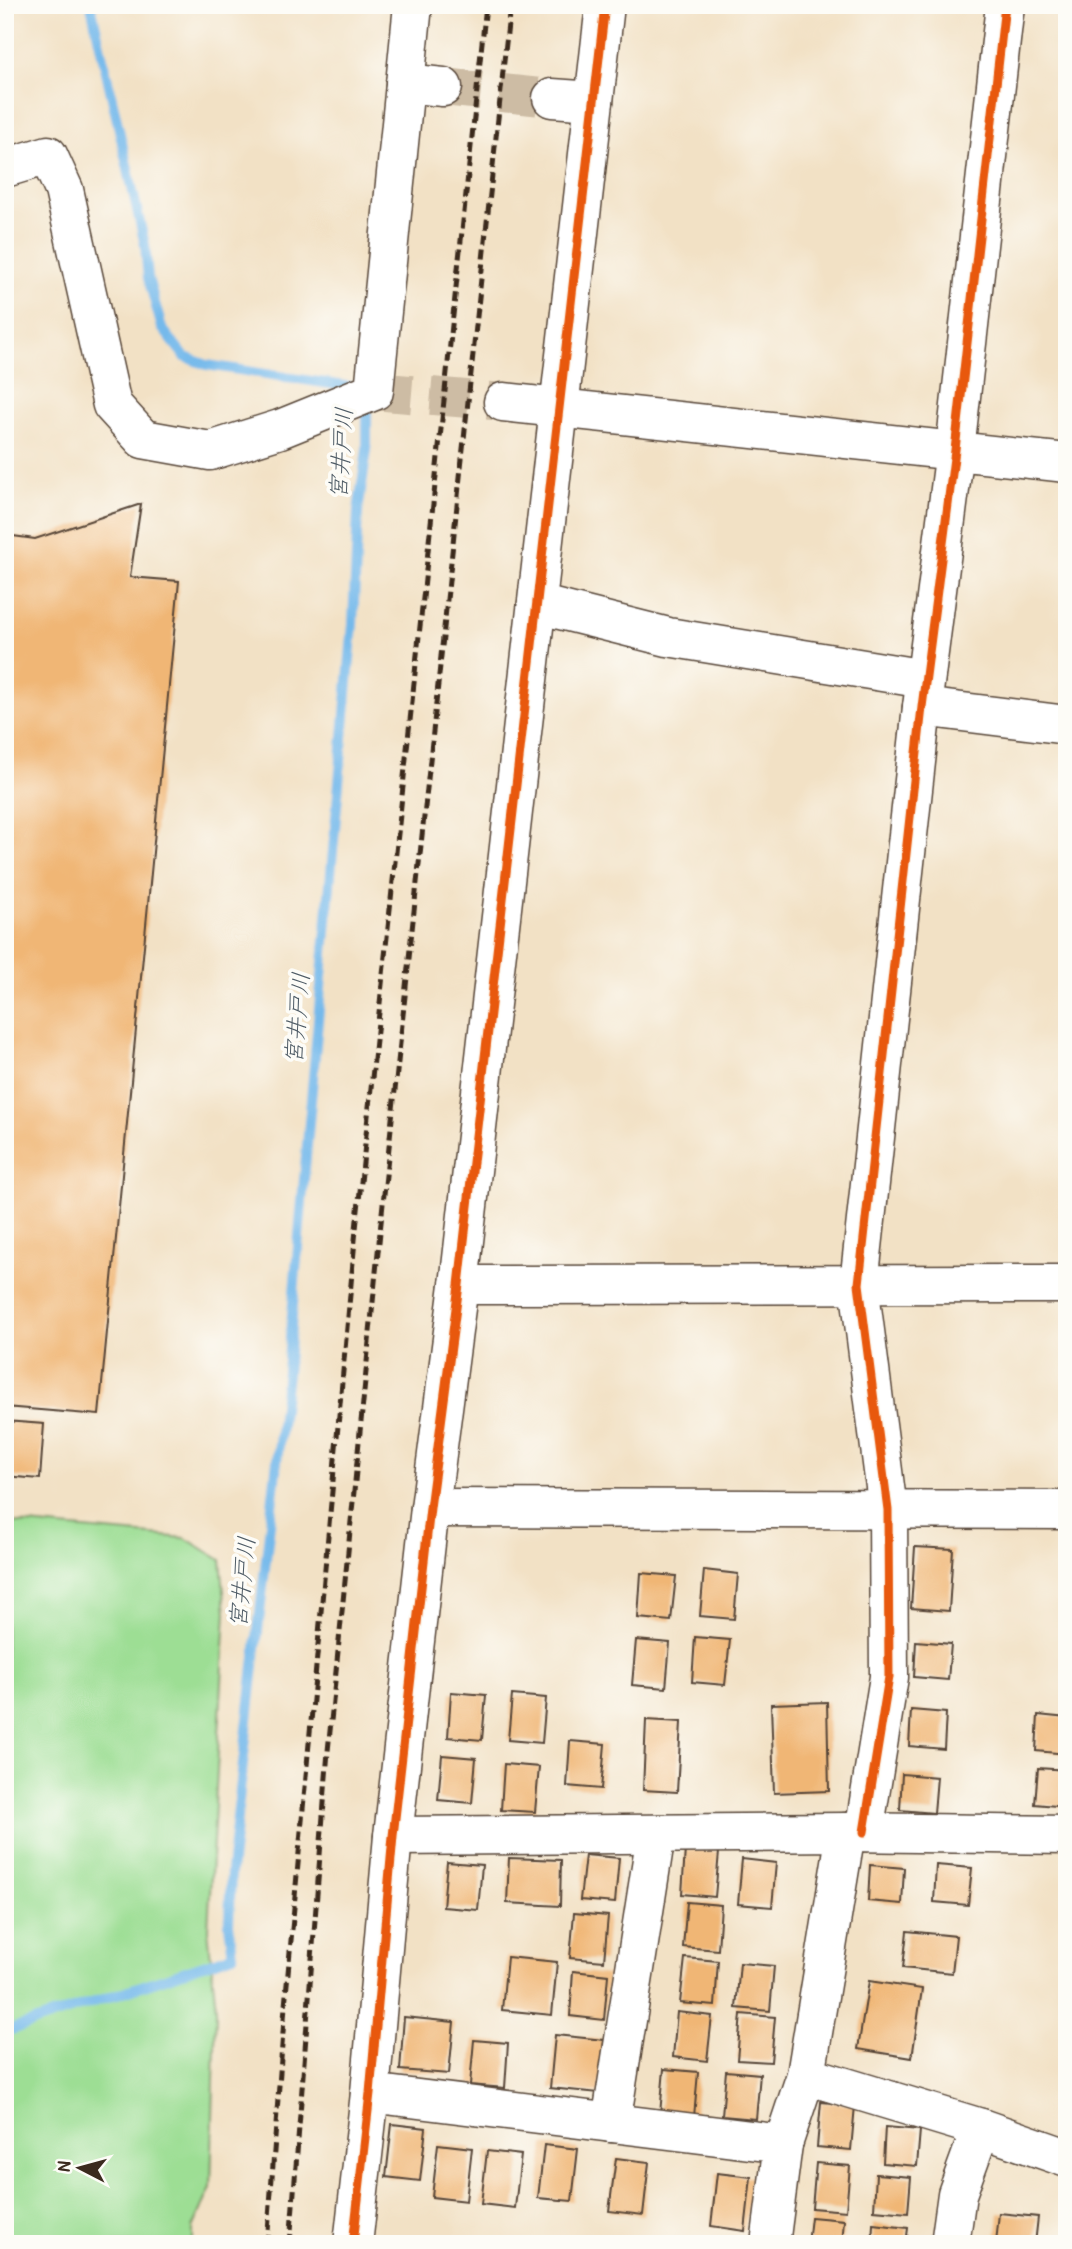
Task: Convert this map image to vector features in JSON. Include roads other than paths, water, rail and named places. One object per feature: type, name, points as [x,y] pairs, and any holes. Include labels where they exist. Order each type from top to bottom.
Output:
[{"type":"street","points":[[5,168],[48,155],[64,190],[111,405],[143,439],[210,451],[280,429],[374,391],[413,5]]},
{"type":"street","points":[[353,2244],[370,2093],[393,1836],[430,1508],[459,1286],[605,5]]},
{"type":"street","points":[[770,2244],[783,2144],[806,2075],[889,1677],[888,1510],[859,1284],[924,693],[955,450],[1005,5]]},
{"type":"street","points":[[405,83],[443,87]]},
{"type":"street","points":[[552,98],[594,101]]},
{"type":"street","points":[[503,402],[1067,463]]},
{"type":"street","points":[[537,604],[668,637],[1067,725]]},
{"type":"street","points":[[459,1286],[1067,1284]]},
{"type":"street","points":[[430,1508],[1067,1510]]},
{"type":"street","points":[[393,1836],[855,1832],[1067,1835]]},
{"type":"street","points":[[611,2123],[656,1834]]},
{"type":"street","points":[[806,2075],[981,2128],[1067,2158]]},
{"type":"street","points":[[370,2093],[783,2144]]},
{"type":"street","points":[[950,2244],[957,2194],[981,2128]]},
{"type":"waterway","name":"宮井戸川","points":[[91,5],[145,245],[148,278],[162,328],[185,357],[207,365],[351,387]]},
{"type":"waterway","name":"宮井戸川","points":[[5,2032],[233,1955],[229,1924],[231,1871],[287,1372],[353,624],[358,511],[367,450],[367,401]]},
{"type":"tunnel","points":[[443,87],[552,98]]},
{"type":"tunnel","points":[[374,391],[503,402]]},
{"type":"railway","points":[[267,2244],[285,2006],[356,1229],[486,5]]},
{"type":"railway","points":[[290,2244],[328,1751],[510,5]]}]
